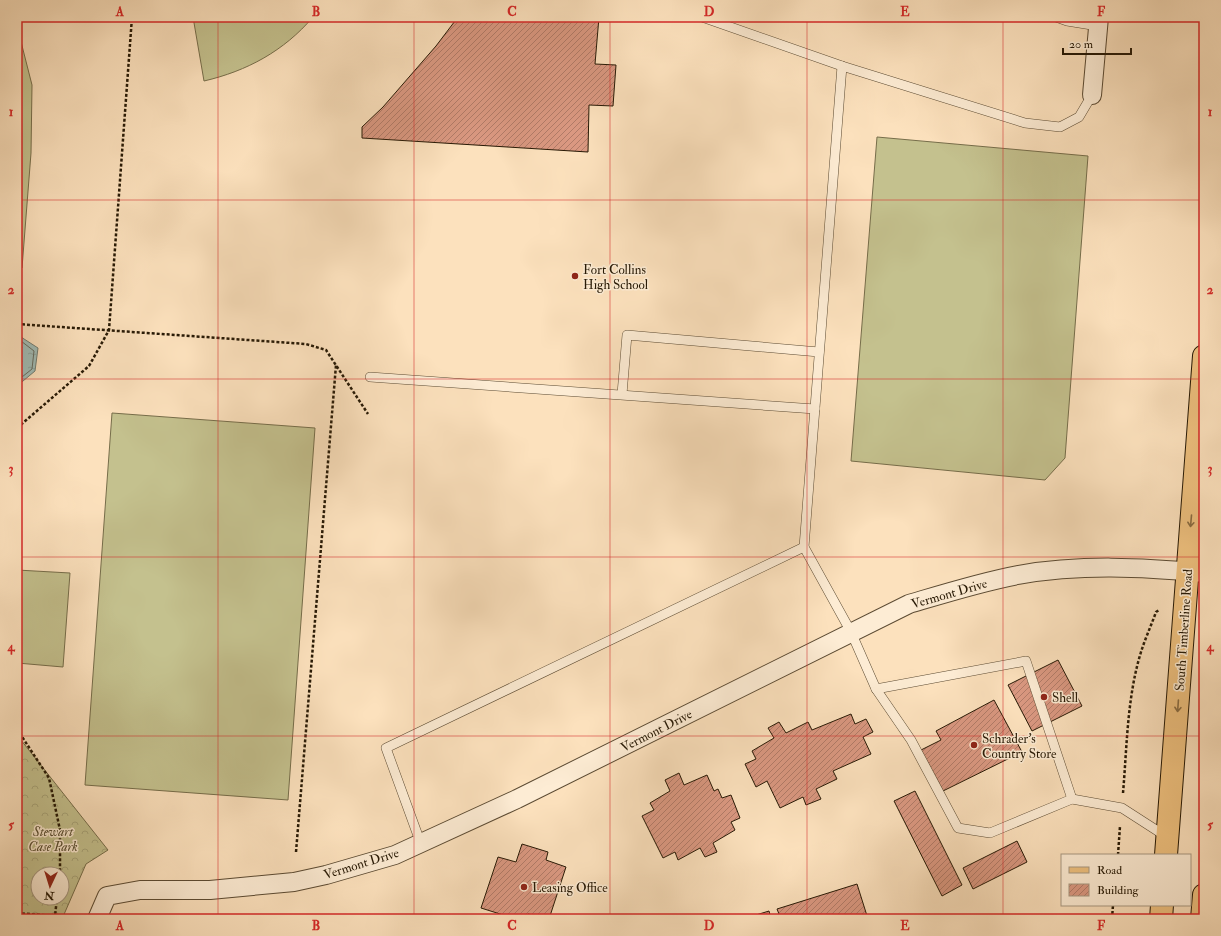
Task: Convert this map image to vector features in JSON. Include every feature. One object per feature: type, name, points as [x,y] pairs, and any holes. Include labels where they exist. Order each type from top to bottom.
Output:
[{"type":"main road","name":"South Timberline Road","points":[[1167,846],[1196,572],[1204,356]]},
{"type":"main road","points":[[1202,919],[1204,895]]},
{"type":"main road","points":[[1161,919],[1162,906]]},
{"type":"street","points":[[1092,95],[1098,22]]},
{"type":"street","name":"Vermont Drive","points":[[97,919],[107,896],[140,890],[210,890],[294,882],[326,875],[395,855],[517,799],[909,604],[969,586],[1020,575],[1083,568],[1135,568],[1196,572]]},
{"type":"lane","points":[[702,17],[842,66],[1025,123],[1060,127],[1079,117],[1092,95]]},
{"type":"lane","points":[[1056,17],[1067,21],[1098,22]]},
{"type":"lane","points":[[842,66],[804,547],[851,632],[876,689],[912,740],[958,828],[990,833],[1072,799],[1122,808],[1167,846]]},
{"type":"lane","points":[[622,394],[627,335],[819,352]]},
{"type":"lane","points":[[370,378],[622,394],[815,409]]},
{"type":"lane","points":[[421,844],[386,748],[804,547]]},
{"type":"lane","points":[[876,689],[1026,661],[1072,799]]},
{"type":"path","points":[[17,428],[89,366],[109,330],[132,17]]},
{"type":"path","points":[[17,324],[306,344],[326,350],[368,414]]},
{"type":"path","points":[[296,852],[336,365]]},
{"type":"path","points":[[1118,854],[1132,695],[1141,653],[1156,612],[1159,610]]},
{"type":"path","points":[[17,729],[49,778],[60,830],[60,866]]},
{"type":"path","points":[[17,913],[55,916],[56,906]]},
{"type":"path","points":[[1112,919],[1113,906]]},
{"type":"green space","points":[[193,17],[313,17],[290,40],[264,58],[235,72],[204,81]]},
{"type":"green space","points":[[17,26],[32,85],[31,153],[22,268],[17,268]]},
{"type":"green space","points":[[877,137],[1088,156],[1065,458],[1045,480],[851,461]]},
{"type":"green space","points":[[112,413],[315,428],[288,800],[85,785]]},
{"type":"green space","points":[[17,570],[70,573],[63,667],[17,663]]},
{"type":"green space","name":"Stewart Case Park","points":[[17,735],[108,850],[86,864],[70,901],[70,866],[30,866],[30,906],[68,906],[62,919],[17,919]]},
{"type":"water","points":[[17,337],[21,337],[38,348],[35,371],[17,386]]},
{"type":"building","points":[[458,17],[599,17],[595,64],[616,65],[613,106],[589,105],[588,152],[362,138],[362,127],[383,107],[436,46]]},
{"type":"building","points":[[1058,660],[1082,706],[1032,731],[1008,685]]},
{"type":"building","name":"Schrader's Country Store","points":[[994,700],[1022,752],[943,791],[921,750],[941,740],[936,731]]},
{"type":"building","points":[[851,714],[855,724],[866,719],[873,732],[863,737],[871,754],[833,771],[837,779],[816,789],[821,799],[806,805],[803,797],[780,808],[767,781],[756,787],[745,764],[756,759],[752,751],[774,738],[768,728],[779,722],[786,733],[808,722],[812,730]]},
{"type":"building","points":[[679,773],[684,785],[707,775],[714,791],[718,789],[722,798],[731,795],[740,818],[731,822],[735,830],[713,843],[717,852],[705,857],[700,848],[678,860],[675,852],[663,858],[642,816],[654,810],[650,803],[670,791],[665,780]]},
{"type":"building","points":[[915,791],[962,885],[942,896],[894,801]]},
{"type":"building","points":[[1017,841],[1027,862],[973,889],[963,868]]},
{"type":"building","name":"Leasing Office","points":[[522,844],[548,852],[546,860],[566,867],[549,919],[528,914],[526,919],[516,919],[481,908],[498,857],[516,862]]},
{"type":"building","points":[[857,884],[868,919],[781,919],[777,909]]},
{"type":"building","points":[[769,911],[771,919],[743,919]]},
{"type":"place","name":"Fort Collins High School","points":[[575,276]]},
{"type":"place","name":"Shell","points":[[1044,697]]},
{"type":"place","name":"Schrader's Country Store","points":[[974,745]]},
{"type":"place","name":"Leasing Office","points":[[524,887]]}]
